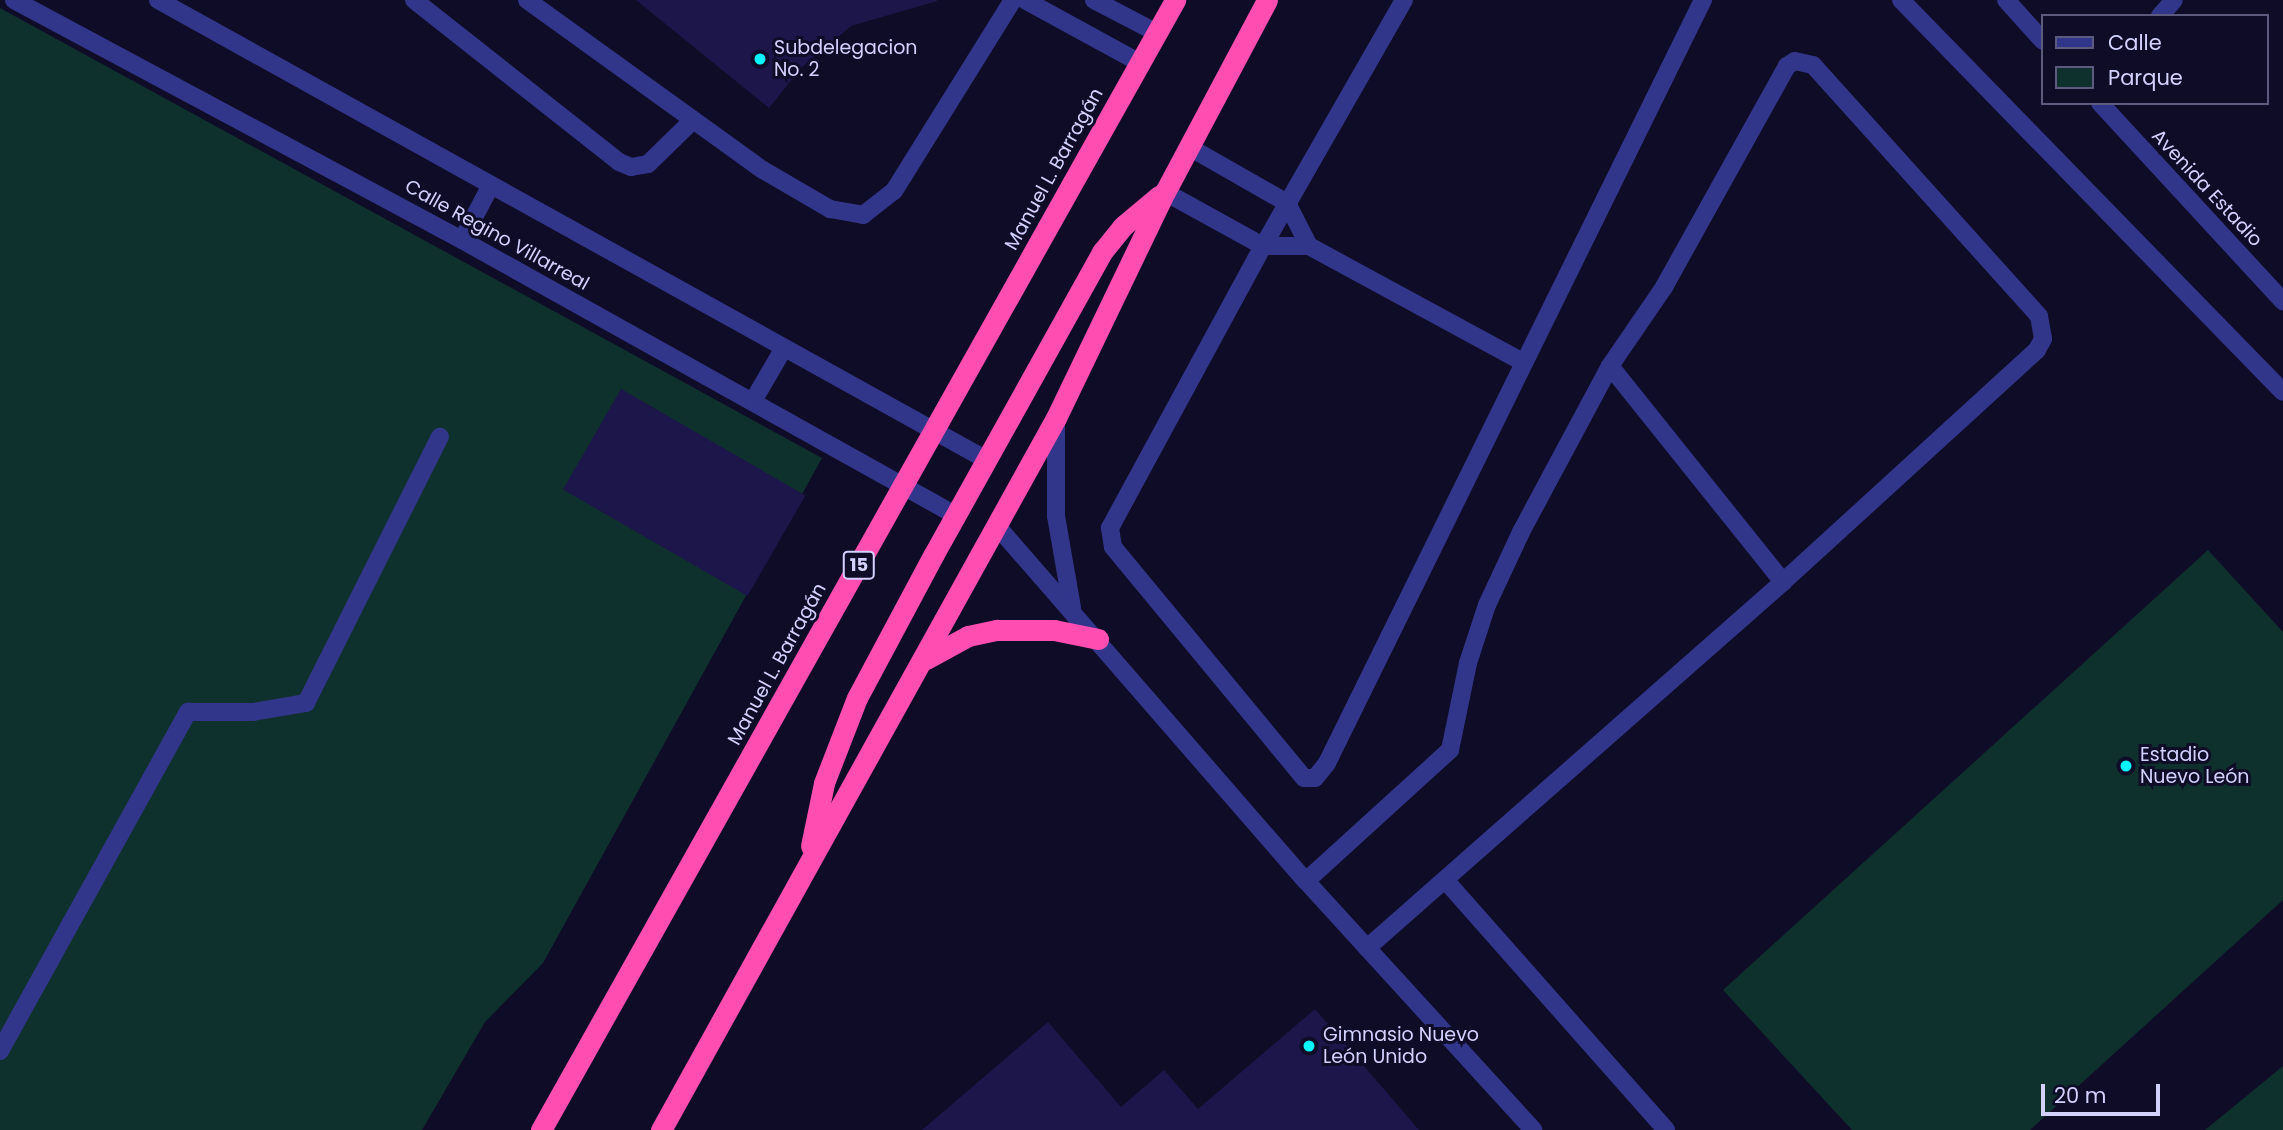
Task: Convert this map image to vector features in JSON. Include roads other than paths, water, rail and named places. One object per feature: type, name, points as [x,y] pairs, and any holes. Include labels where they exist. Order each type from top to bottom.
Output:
[{"type":"highway","name":"Manuel L. Barragán","points":[[541,1130],[1175,0]]},
{"type":"highway","points":[[661,1130],[807,865],[926,659],[1056,418],[1165,192],[1267,0]]},
{"type":"highway","points":[[807,865],[824,783],[857,698],[955,515],[1111,237],[1165,192]]},
{"type":"highway","points":[[926,659],[968,636],[997,629],[1054,630],[1097,639]]},
{"type":"street","name":"Calle Regino Villarreal","points":[[14,0],[462,240],[955,515]]},
{"type":"street","points":[[158,0],[986,460]]},
{"type":"street","points":[[414,0],[619,162],[631,167],[648,164],[692,121]]},
{"type":"street","points":[[527,0],[692,121],[830,209],[863,215],[894,191],[1013,0]]},
{"type":"street","points":[[1025,0],[1140,63]]},
{"type":"street","points":[[1094,0],[1157,33]]},
{"type":"street","points":[[1404,0],[1287,203],[1111,522],[1109,537],[1113,547],[1304,778],[1315,778],[1327,762],[1703,0]]},
{"type":"street","points":[[1901,0],[2283,392]]},
{"type":"street","points":[[2006,0],[2042,40]]},
{"type":"street","points":[[2162,14],[2174,0]]},
{"type":"street","points":[[1306,881],[1450,750],[1468,663],[1488,605],[1521,532],[1610,366],[1664,287],[1787,66],[1795,61],[1814,65],[2039,316],[2043,339],[2037,350],[1783,582],[1367,948]]},
{"type":"street","name":"Avenida Estadio","points":[[2102,105],[2283,302]]},
{"type":"street","points":[[1189,147],[1287,203],[1309,246]]},
{"type":"street","points":[[462,240],[491,185]]},
{"type":"street","points":[[1165,192],[1263,246],[1309,246],[1523,362]]},
{"type":"street","points":[[753,401],[784,348]]},
{"type":"street","points":[[1610,366],[1783,582]]},
{"type":"street","points":[[1056,418],[1056,516],[1073,611]]},
{"type":"street","points":[[0,1051],[188,712],[253,712],[306,703],[439,437]]},
{"type":"street","points":[[997,526],[1306,881],[1533,1130]]},
{"type":"street","points":[[1446,881],[1665,1130]]},
{"type":"place","name":"Subdelegacion No. 2","points":[[760,59]]},
{"type":"place","name":"Estadio Nuevo León","points":[[2126,766]]},
{"type":"place","name":"Gimnasio Nuevo León Unido","points":[[1309,1046]]}]
